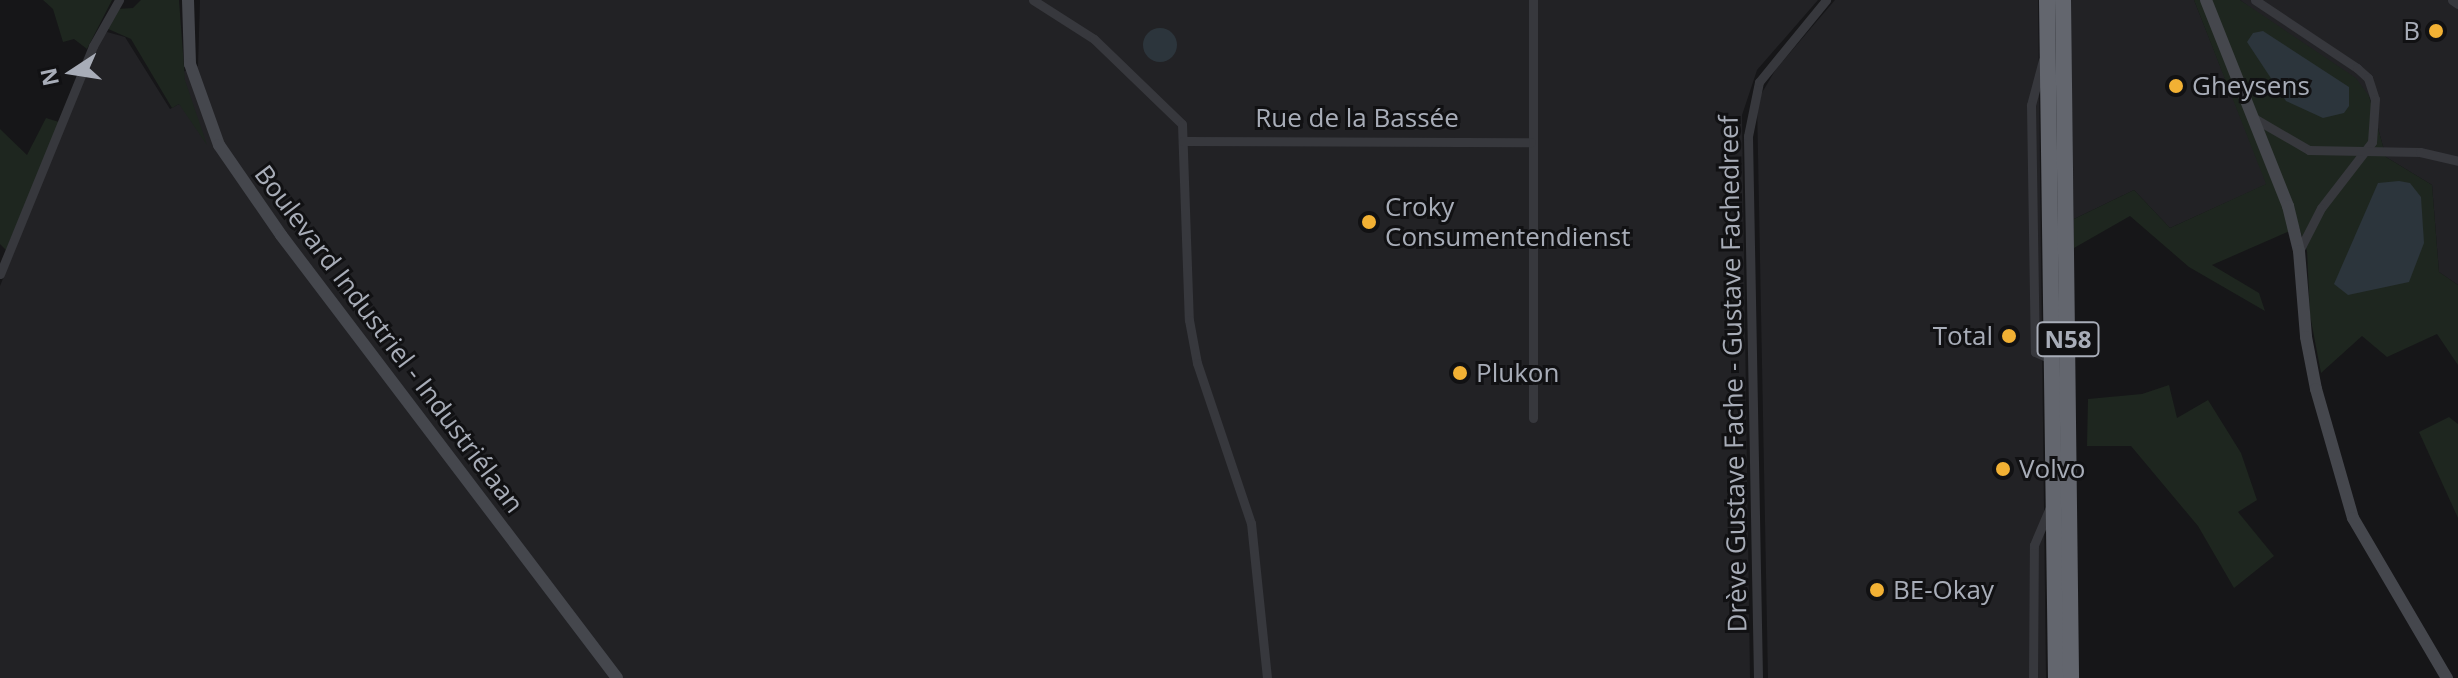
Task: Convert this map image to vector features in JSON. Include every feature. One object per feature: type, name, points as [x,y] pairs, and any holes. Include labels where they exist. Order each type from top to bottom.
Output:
[{"type":"highway","name":"N58","points":[[2047,0],[2056,678]]},
{"type":"highway","name":"N58","points":[[2063,0],[2071,678]]},
{"type":"main road","name":"Boulevard Industriel - Industriélaan","points":[[188,0],[190,64],[219,145],[281,235],[617,678]]},
{"type":"main road","points":[[2206,0],[2246,112],[2288,206],[2299,251],[2306,337],[2316,389],[2353,518],[2447,678]]},
{"type":"street","points":[[0,274],[93,46],[119,0]]},
{"type":"street","points":[[1033,0],[1094,39],[1180,118],[1183,141],[1182,233],[1191,330],[1251,523],[1267,678]]},
{"type":"street","points":[[1533,0],[1533,418]]},
{"type":"street","name":"Drève Gustave Fache - Gustave Fachedreef","points":[[1758,678],[1748,136],[1759,82],[1826,0]]},
{"type":"street","points":[[2255,0],[2368,78],[2376,117],[2365,153],[2321,208],[2299,251]]},
{"type":"street","points":[[2452,0],[2458,4]]},
{"type":"street","points":[[2246,112],[2309,150],[2420,152],[2458,161]]},
{"type":"street","name":"Rue de la Bassée","points":[[1183,141],[1531,142]]},
{"type":"street","points":[[2033,678],[2034,545],[2053,503]]},
{"type":"shaded area","points":[[43,0],[112,0],[87,49],[74,39],[63,42],[53,9]]},
{"type":"shaded area","points":[[141,0],[179,0],[185,80],[207,145],[179,104],[172,108],[131,39],[106,28],[117,9],[133,8]]},
{"type":"shaded area","points":[[200,0],[1818,0],[1757,70],[1742,115],[1750,678],[0,678],[0,286],[100,40],[107,32],[125,37],[170,109],[179,104],[172,76],[198,66]]},
{"type":"shaded area","points":[[1835,0],[2038,0],[2046,678],[1768,678],[1757,101],[1776,69]]},
{"type":"shaded area","points":[[2070,0],[2194,0],[2267,184],[2170,228],[2134,190],[2074,219]]},
{"type":"shaded area","points":[[2194,0],[2240,0],[2356,78],[2369,96],[2386,157],[2432,185],[2439,272],[2458,285],[2458,365],[2437,334],[2387,357],[2362,336],[2321,373],[2310,315],[2307,251],[2299,227],[2212,265],[2259,293],[2265,311],[2189,267],[2130,216],[2074,248],[2074,219],[2134,190],[2170,228],[2266,184]]},
{"type":"shaded area","points":[[2240,0],[2458,0],[2458,285],[2439,272],[2432,185],[2386,157],[2369,96]]},
{"type":"shaded area","points":[[1160,28],[1172,33],[1177,45],[1172,57],[1160,62],[1148,57],[1143,45],[1148,33]]},
{"type":"shaded area","points":[[2263,31],[2349,87],[2349,106],[2344,113],[2323,118],[2286,101],[2247,42],[2253,33]]},
{"type":"shaded area","points":[[46,118],[59,122],[6,250],[0,244],[0,129],[27,155]]},
{"type":"shaded area","points":[[2378,183],[2410,183],[2421,197],[2424,243],[2409,282],[2348,295],[2334,284]]},
{"type":"shaded area","points":[[2169,385],[2177,418],[2208,400],[2241,453],[2257,500],[2238,512],[2274,556],[2234,588],[2198,526],[2131,446],[2087,446],[2088,399],[2142,394]]},
{"type":"shaded area","points":[[2449,417],[2458,424],[2458,518],[2419,432]]},
{"type":"place","name":"B","points":[[2436,31]]},
{"type":"place","name":"Gheysens","points":[[2176,86]]},
{"type":"place","name":"Croky Consumentendienst","points":[[1369,222]]},
{"type":"place","name":"Total","points":[[2009,336]]},
{"type":"place","name":"Plukon","points":[[1460,373]]},
{"type":"place","name":"Volvo","points":[[2003,469]]},
{"type":"place","name":"BE-Okay","points":[[1877,590]]}]
